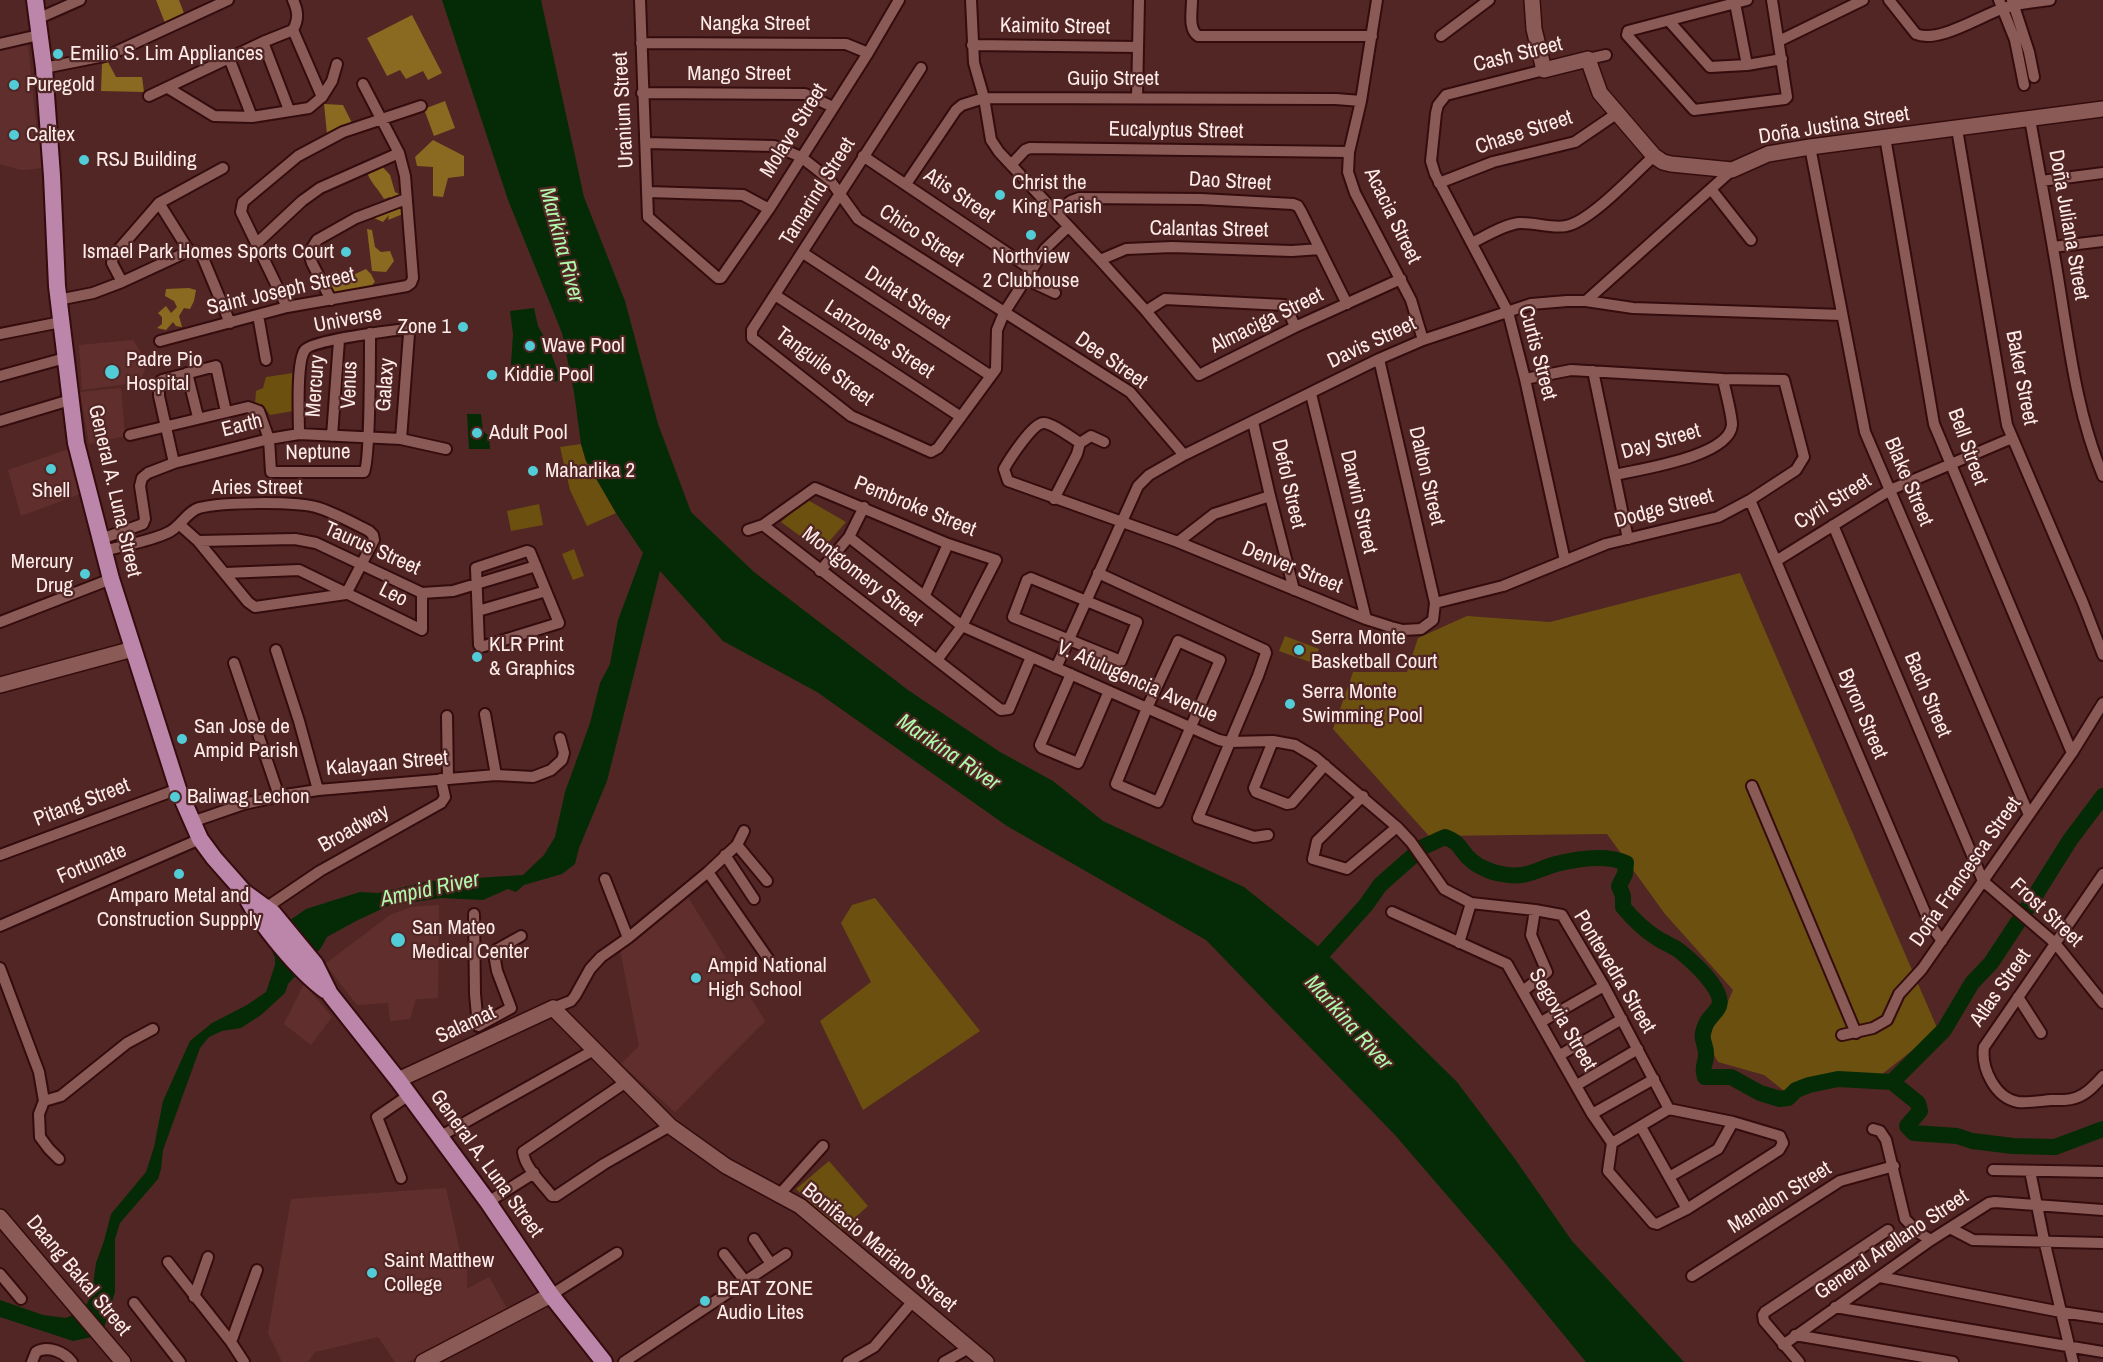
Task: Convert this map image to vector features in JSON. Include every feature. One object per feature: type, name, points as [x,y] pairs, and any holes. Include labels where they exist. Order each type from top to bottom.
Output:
[{"type":"main road","name":"General A. Luna Street","points":[[35,0],[44,68],[58,300],[80,461],[111,579],[178,789],[200,839],[214,858],[244,892],[252,909],[267,914],[398,1080],[488,1202],[551,1295],[604,1362]]},
{"type":"street","points":[[0,44],[38,27],[80,0]]},
{"type":"street","points":[[44,68],[109,55],[228,0]]},
{"type":"street","points":[[149,96],[293,30],[298,20],[293,0]]},
{"type":"street","name":"Uranium Street","points":[[640,0],[648,218],[717,278]]},
{"type":"street","name":"Molave Street","points":[[717,278],[724,276],[769,208],[868,53],[899,0]]},
{"type":"street","name":"Almaciga Street","points":[[971,0],[974,63],[984,98],[991,140],[1011,165],[1146,311],[1199,375],[1295,327],[1401,279]]},
{"type":"street","points":[[1137,98],[1139,0]]},
{"type":"street","points":[[1192,0],[1192,28],[1193,33],[1197,36],[1372,36]]},
{"type":"street","name":"Acacia Street","points":[[1377,0],[1361,101],[1347,163],[1350,181],[1401,279],[1416,313],[1423,340]]},
{"type":"street","points":[[1441,36],[1489,0]]},
{"type":"street","points":[[1532,0],[1534,29],[1544,69]]},
{"type":"street","points":[[1747,0],[1628,31],[1627,35],[1694,110],[1785,99],[1787,97],[1772,0]]},
{"type":"street","points":[[1779,41],[1863,0]]},
{"type":"street","points":[[1889,0],[1916,34],[1922,36],[1949,31],[2007,3],[2050,0]]},
{"type":"street","points":[[1735,3],[1747,65]]},
{"type":"street","points":[[2007,3],[2027,80]]},
{"type":"street","points":[[1669,21],[1710,67],[1782,60]]},
{"type":"street","points":[[293,30],[321,97]]},
{"type":"street","points":[[263,42],[289,110]]},
{"type":"street","name":"Nangka Street","points":[[640,43],[846,44],[868,53]]},
{"type":"street","name":"Kaimito Street","points":[[972,45],[1138,47]]},
{"type":"street","name":"Cash Street","points":[[1442,99],[1455,92],[1606,55]]},
{"type":"street","points":[[229,58],[252,117]]},
{"type":"street","points":[[1588,59],[1600,93],[1653,156],[1671,164],[1732,170]]},
{"type":"street","points":[[168,88],[214,116],[252,117],[309,108],[321,97],[332,81],[337,64]]},
{"type":"street","name":"Tamarind Street","points":[[752,338],[752,330],[921,68]]},
{"type":"street","points":[[331,300],[309,253],[317,240],[356,218],[406,199],[405,176],[399,153],[363,84]]},
{"type":"street","name":"Mango Street","points":[[642,93],[805,94],[832,107]]},
{"type":"street","name":"Guijo Street","points":[[906,184],[956,110],[962,105],[984,98],[1336,99],[1361,101]]},
{"type":"street","name":"Curtis Street","points":[[1442,99],[1436,113],[1432,168],[1508,312],[1565,561]]},
{"type":"street","points":[[287,307],[241,212],[243,202],[298,156],[343,132],[421,106]]},
{"type":"street","name":"Doña Justina Street","points":[[1586,301],[1732,170],[1768,154],[2103,109]]},
{"type":"street","name":"Chase Street","points":[[1439,183],[1493,162],[1575,142],[1616,114]]},
{"type":"street","name":"Doña Juliana Street","points":[[2030,119],[2077,397],[2103,476]]},
{"type":"street","name":"Baker Street","points":[[1957,129],[2007,425],[2103,655]]},
{"type":"street","name":"Bell Street","points":[[1885,137],[1934,424],[2072,753]]},
{"type":"street","name":"Chico Street","points":[[646,143],[774,146],[801,157],[829,179],[858,219],[1004,313]]},
{"type":"street","name":"Blake Street","points":[[1810,147],[1865,432],[2030,815]]},
{"type":"street","name":"Eucalyptus Street","points":[[1011,165],[1025,150],[1030,148],[1349,152]]},
{"type":"street","points":[[256,244],[302,201],[320,188],[399,153]]},
{"type":"street","name":"Atis Street","points":[[863,156],[1031,269]]},
{"type":"street","points":[[1472,243],[1505,227],[1519,223],[1566,226],[1579,222],[1653,156]]},
{"type":"street","points":[[122,282],[112,263],[113,255],[159,203],[223,168]]},
{"type":"street","points":[[2041,181],[2103,173]]},
{"type":"street","points":[[1711,189],[1751,240]]},
{"type":"street","points":[[648,192],[743,195],[769,208]]},
{"type":"street","name":"Dao Street","points":[[1055,213],[1079,198],[1201,199],[1293,204],[1298,206],[1347,304]]},
{"type":"street","name":"Saint Joseph Street","points":[[160,341],[287,307],[407,286],[413,278],[406,199]]},
{"type":"street","points":[[159,203],[189,251]]},
{"type":"street","points":[[961,417],[996,369],[997,330],[1004,313],[1045,249],[1068,227]]},
{"type":"street","points":[[2053,248],[2103,241]]},
{"type":"street","name":"Calantas Street","points":[[1100,260],[1126,249],[1172,247],[1320,249]]},
{"type":"street","points":[[58,300],[93,293],[189,251],[198,252],[203,258],[230,323]]},
{"type":"street","name":"Duhat Street","points":[[803,253],[991,376]]},
{"type":"street","points":[[1025,279],[1055,294]]},
{"type":"street","name":"Lanzones Street","points":[[775,295],[961,417]]},
{"type":"street","points":[[1146,311],[1165,299],[1284,305],[1295,327]]},
{"type":"street","name":"Davis Street","points":[[1056,668],[1134,493],[1142,480],[1184,455],[1379,359],[1423,340],[1531,304],[1549,302],[1586,301],[1633,308],[1842,315]]},
{"type":"street","name":"Dee Street","points":[[1004,313],[1130,392],[1184,455]]},
{"type":"street","points":[[258,315],[266,360]]},
{"type":"street","points":[[0,333],[61,322]]},
{"type":"street","name":"Universe","points":[[298,434],[300,365],[304,351],[309,347],[370,333],[405,329],[409,333]]},
{"type":"street","name":"Venus","points":[[368,438],[370,333]]},
{"type":"street","name":"Galaxy","points":[[401,439],[409,333]]},
{"type":"street","name":"Tanguile Street","points":[[752,338],[851,416],[925,450],[931,452],[938,448],[961,417]]},
{"type":"street","name":"Mercury","points":[[332,436],[339,340]]},
{"type":"street","points":[[0,376],[65,358]]},
{"type":"street","name":"Dalton Street","points":[[1379,359],[1435,603]]},
{"type":"street","points":[[174,463],[159,396],[159,383],[162,380],[216,366],[226,412]]},
{"type":"street","points":[[1593,371],[1628,539]]},
{"type":"street","name":"Dodge Street","points":[[1435,603],[1503,586],[1606,544],[1705,521],[1730,512],[1796,470],[1802,462],[1804,451],[1784,380],[1723,379],[1593,371],[1558,372],[1525,379]]},
{"type":"street","points":[[187,373],[198,417]]},
{"type":"street","name":"Day Street","points":[[1615,475],[1699,455],[1719,444],[1728,435],[1732,425],[1723,379]]},
{"type":"street","name":"Darwin Street","points":[[1311,394],[1366,619]]},
{"type":"street","points":[[0,421],[70,400]]},
{"type":"street","points":[[130,435],[198,417],[248,407],[259,411],[269,439]]},
{"type":"street","name":"Defol Street","points":[[1254,422],[1294,590]]},
{"type":"street","name":"Denver Street","points":[[1080,443],[1049,424],[1036,425],[1004,469],[1008,480],[1054,499],[1178,542],[1366,619],[1403,630],[1421,629],[1433,620],[1435,603]]},
{"type":"street","name":"Earth","points":[[103,545],[143,524],[145,519],[140,486],[142,478],[148,473],[174,463],[298,434],[401,439],[446,449]]},
{"type":"street","points":[[1054,499],[1080,443],[1091,436],[1104,442]]},
{"type":"street","name":"Neptune","points":[[269,439],[271,472],[306,473],[364,472],[367,468],[368,438]]},
{"type":"street","name":"Cyril Street","points":[[1776,561],[1890,490],[2012,438]]},
{"type":"street","name":"Pembroke Street","points":[[763,525],[812,489],[819,489],[948,544],[996,560],[962,626]]},
{"type":"street","points":[[1178,542],[1214,514],[1270,496]]},
{"type":"street","name":"Byron Street","points":[[1750,500],[1926,914],[1933,930],[1942,941]]},
{"type":"street","name":"Aries Street","points":[[180,525],[191,512],[200,508],[235,504],[317,507],[373,535],[374,540],[361,564]]},
{"type":"street","points":[[820,571],[849,537],[864,507]]},
{"type":"street","points":[[103,545],[167,533],[180,525],[198,541],[248,602],[255,607],[346,594],[361,564]]},
{"type":"street","points":[[748,530],[763,525]]},
{"type":"street","name":"Montgomery Street","points":[[763,525],[1001,710],[1009,709],[1031,657]]},
{"type":"street","name":"Bach Street","points":[[1833,525],[1983,881]]},
{"type":"street","name":"V. Afulugencia Avenue","points":[[849,537],[962,626],[1229,742],[1273,741],[1295,745],[1325,765],[1363,796],[1411,842]]},
{"type":"street","name":"Taurus Street","points":[[198,541],[295,539],[316,543],[422,593]]},
{"type":"street","points":[[924,595],[948,544]]},
{"type":"street","points":[[526,551],[530,552],[536,566],[558,624],[483,648],[479,645],[476,585],[478,567],[526,551]]},
{"type":"street","points":[[422,593],[453,591],[536,566]]},
{"type":"street","name":"Leo","points":[[225,573],[299,570],[422,630],[422,593]]},
{"type":"street","points":[[1098,573],[1263,648],[1266,653],[1264,661],[1198,818],[1254,837],[1268,835]]},
{"type":"street","points":[[1030,578],[1137,622],[1121,661],[1069,640],[1013,617],[1027,580],[1030,578]]},
{"type":"street","points":[[0,622],[111,579]]},
{"type":"street","points":[[478,611],[546,591]]},
{"type":"street","points":[[937,660],[962,626]]},
{"type":"street","points":[[1178,641],[1220,660],[1191,727],[1158,802],[1116,784],[1178,641]]},
{"type":"street","points":[[0,686],[133,649]]},
{"type":"street","points":[[276,650],[318,790]]},
{"type":"street","points":[[234,663],[279,796]]},
{"type":"street","points":[[1071,674],[1040,745],[1042,748],[1078,763],[1108,691]]},
{"type":"street","name":"Doña Francesca Street","points":[[1842,1035],[1873,1028],[1887,1020],[1899,994],[1922,969],[1942,941],[2072,753],[2103,703]]},
{"type":"street","points":[[485,714],[496,775]]},
{"type":"street","points":[[445,779],[447,716]]},
{"type":"street","name":"Kalayaan Street","points":[[192,822],[244,804],[318,790],[496,775],[533,777],[550,770],[562,760],[564,753],[560,738]]},
{"type":"street","points":[[1273,741],[1254,788],[1256,792],[1287,804],[1292,803],[1325,765]]},
{"type":"street","name":"Broadway","points":[[267,914],[320,871],[441,803],[445,797],[445,779]]},
{"type":"street","points":[[1752,786],[1856,1033]]},
{"type":"street","name":"Pitang Street","points":[[0,855],[178,789]]},
{"type":"street","points":[[1363,796],[1317,842],[1313,859],[1347,869],[1397,827]]},
{"type":"street","points":[[553,1008],[571,1001],[590,969],[601,957],[708,872],[737,845],[744,831]]},
{"type":"street","name":"Fortunate","points":[[0,926],[200,839]]},
{"type":"street","name":"Pontevedra Street","points":[[1411,842],[1444,889],[1471,903],[1562,915],[1604,986],[1669,1109]]},
{"type":"street","points":[[737,845],[767,881]]},
{"type":"street","points":[[725,855],[754,899]]},
{"type":"street","points":[[708,872],[769,960]]},
{"type":"street","points":[[605,879],[627,938]]},
{"type":"street","name":"Atlas Street","points":[[2102,880],[2055,943],[1984,1047],[1982,1055],[1984,1065],[1999,1092],[2018,1102],[2069,1100],[2079,1097],[2089,1091],[2103,1076]]},
{"type":"street","name":"Frost Street","points":[[1983,881],[2055,943],[2103,1003]]},
{"type":"street","points":[[1459,942],[1471,903]]},
{"type":"street","points":[[1523,991],[1547,972],[1530,936],[1535,910]]},
{"type":"street","name":"Segovia Street","points":[[1392,912],[1507,964],[1592,1114],[1611,1143]]},
{"type":"street","points":[[474,914],[480,1033]]},
{"type":"street","points":[[480,1033],[511,1008],[497,971],[494,954],[496,950],[521,936]]},
{"type":"street","points":[[0,968],[3,985],[39,1072],[44,1101],[39,1114],[40,1137],[59,1159]]},
{"type":"street","points":[[1541,1022],[1604,986]]},
{"type":"street","points":[[2018,997],[2041,1033]]},
{"type":"street","name":"Salamat","points":[[398,1080],[480,1033],[553,1008]]},
{"type":"street","name":"Bonifacio Mariano Street","points":[[553,1008],[670,1126],[726,1166],[800,1206],[986,1362]]},
{"type":"street","points":[[1560,1055],[1622,1019]]},
{"type":"street","points":[[44,1101],[64,1094],[128,1042],[153,1029]]},
{"type":"street","points":[[1577,1085],[1638,1049]]},
{"type":"street","points":[[439,1137],[594,1050]]},
{"type":"street","points":[[1592,1114],[1654,1079]]},
{"type":"street","points":[[626,1082],[525,1149],[523,1156],[552,1196],[556,1196],[604,1164],[670,1126]]},
{"type":"street","points":[[401,1178],[377,1117],[409,1095]]},
{"type":"street","points":[[1669,1109],[1732,1122],[1780,1136],[1783,1143],[1779,1150],[1687,1209],[1661,1224],[1653,1223],[1608,1171],[1611,1143],[1669,1109]]},
{"type":"street","points":[[1669,1178],[1718,1149],[1732,1122]]},
{"type":"street","points":[[1641,1127],[1687,1209]]},
{"type":"street","points":[[1872,1129],[1884,1135],[1894,1166],[1905,1219],[1919,1233],[1931,1240]]},
{"type":"street","points":[[779,1195],[823,1146]]},
{"type":"street","name":"Manalon Street","points":[[1692,1276],[1840,1182],[1894,1166]]},
{"type":"street","points":[[1993,1170],[2103,1172]]},
{"type":"street","points":[[2030,1171],[2073,1362]]},
{"type":"street","points":[[488,1202],[534,1173]]},
{"type":"street","name":"General Arellano Street","points":[[1783,1345],[1931,1240],[1989,1203],[2103,1210]]},
{"type":"street","name":"Daang Bakal Street","points":[[0,1217],[123,1362]]},
{"type":"street","points":[[1950,1228],[1973,1240],[2103,1243]]},
{"type":"street","points":[[1799,1362],[1764,1321],[1764,1312],[1888,1230]]},
{"type":"street","points":[[754,1239],[771,1264]]},
{"type":"street","points":[[423,1362],[551,1295],[617,1253]]},
{"type":"street","points":[[724,1254],[745,1281]]},
{"type":"street","points":[[624,1362],[786,1254]]},
{"type":"street","points":[[194,1297],[208,1257]]},
{"type":"street","points":[[168,1262],[244,1362]]},
{"type":"street","points":[[231,1342],[257,1270]]},
{"type":"street","points":[[0,1274],[21,1299]]},
{"type":"street","points":[[1880,1277],[2103,1318]]},
{"type":"street","points":[[848,1362],[874,1347],[913,1301]]},
{"type":"street","points":[[134,1303],[180,1362]]},
{"type":"street","points":[[1835,1307],[2103,1352]]},
{"type":"street","points":[[1794,1335],[1953,1362]]},
{"type":"street","points":[[944,1362],[969,1348]]},
{"type":"street","points":[[32,1362],[36,1352],[41,1349],[59,1352],[72,1362]]},
{"type":"shaded area","points":[[156,0],[179,0],[185,16],[165,23]]},
{"type":"shaded area","points":[[412,15],[442,73],[428,80],[423,71],[406,79],[400,70],[387,76],[367,38]]},
{"type":"shaded area","points":[[28,43],[35,115],[44,168],[21,170],[0,164],[0,48]]},
{"type":"shaded area","points":[[108,62],[116,77],[142,77],[144,92],[101,91],[102,64]]},
{"type":"shaded area","points":[[445,101],[455,128],[434,136],[424,109]]},
{"type":"shaded area","points":[[324,104],[343,105],[352,123],[340,126],[327,134]]},
{"type":"shaded area","points":[[433,140],[464,156],[464,176],[448,178],[443,197],[433,196],[433,167],[417,166],[415,157]]},
{"type":"shaded area","points":[[380,164],[390,175],[395,192],[410,200],[413,207],[408,212],[388,220],[389,215],[383,222],[374,218],[377,209],[391,201],[390,197],[384,199],[368,175],[372,165]]},
{"type":"shaded area","points":[[367,229],[372,230],[375,247],[381,252],[390,251],[394,261],[386,272],[372,271]]},
{"type":"shaded area","points":[[366,269],[375,282],[366,291],[337,296],[322,276],[337,271],[342,280]]},
{"type":"shaded area","points":[[166,289],[196,290],[190,309],[184,308],[179,316],[182,327],[176,326],[173,322],[166,330],[157,328],[162,324],[162,317],[158,313],[166,306],[171,313],[177,307],[174,301],[165,296]]},
{"type":"shaded area","name":"Padre Pio Hospital","points":[[133,340],[147,362],[141,382],[82,390],[79,345]]},
{"type":"shaded area","points":[[293,373],[293,411],[270,415],[262,404],[255,405],[256,391],[263,388],[266,377]]},
{"type":"shaded area","points":[[121,388],[125,436],[89,444],[80,392]]},
{"type":"shaded area","points":[[581,444],[586,461],[616,513],[587,526],[570,490],[560,447]]},
{"type":"shaded area","points":[[69,449],[80,494],[21,516],[8,470]]},
{"type":"shaded area","points":[[806,499],[846,522],[821,551],[781,522]]},
{"type":"shaded area","points":[[539,504],[543,525],[511,531],[507,511]]},
{"type":"shaded area","points":[[574,549],[584,576],[573,580],[562,554]]},
{"type":"shaded area","points":[[1740,573],[1938,1030],[1876,1079],[1865,1084],[1783,1090],[1764,1075],[1718,1062],[1709,1046],[1712,1029],[1724,1011],[1733,990],[1665,914],[1607,834],[1429,836],[1333,729],[1353,672],[1407,672],[1418,638],[1467,616],[1550,622]]},
{"type":"shaded area","name":"Serra Monte Basketball Court","points":[[1285,636],[1319,649],[1313,663],[1279,651]]},
{"type":"shaded area","points":[[686,894],[765,1021],[675,1112],[621,1064],[639,1046],[619,945]]},
{"type":"shaded area","points":[[875,898],[980,1031],[863,1110],[820,1021],[871,982],[841,923],[852,905]]},
{"type":"shaded area","name":"San Mateo Medical Center","points":[[439,905],[438,998],[416,999],[410,1019],[390,1021],[388,1003],[357,1005],[325,964],[390,915],[411,907]]},
{"type":"shaded area","points":[[304,984],[332,1017],[311,1045],[284,1024]]},
{"type":"shaded area","points":[[829,1161],[868,1206],[840,1231],[796,1189]]},
{"type":"shaded area","name":"Saint Matthew College","points":[[446,1188],[459,1247],[467,1270],[467,1289],[489,1277],[509,1312],[408,1362],[395,1362],[378,1337],[315,1352],[308,1362],[282,1362],[268,1333],[291,1199]]},
{"type":"water","points":[[442,0],[541,0],[584,197],[625,301],[658,424],[691,512],[754,572],[908,690],[1000,752],[1053,781],[1103,821],[1244,887],[1325,952],[1457,1082],[1515,1159],[1572,1241],[1684,1362],[1586,1362],[1495,1251],[1395,1135],[1206,940],[1007,826],[817,692],[723,641],[660,571],[607,781],[579,848],[575,864],[562,874],[524,885],[516,892],[508,889],[483,900],[441,898],[388,906],[327,937],[321,948],[288,984],[285,993],[261,1015],[241,1028],[222,1031],[209,1037],[200,1048],[163,1150],[158,1179],[120,1223],[115,1239],[115,1292],[104,1328],[92,1337],[73,1341],[0,1317],[0,1300],[43,1315],[66,1318],[84,1310],[92,1293],[96,1263],[111,1214],[146,1172],[154,1147],[163,1101],[190,1041],[212,1023],[247,1005],[266,992],[275,958],[266,937],[306,909],[360,892],[378,893],[430,881],[523,875],[544,855],[555,837],[565,792],[590,723],[600,683],[610,664],[618,620],[643,553],[616,513],[586,461],[562,333],[508,200]]},
{"type":"water","name":"Wave Pool","points":[[534,308],[538,326],[548,344],[560,378],[556,382],[537,377],[518,381],[510,380],[513,334],[510,311]]},
{"type":"water","name":"Adult Pool","points":[[467,414],[481,414],[483,431],[489,436],[490,449],[469,449]]},
{"type":"waterway","points":[[2026,910],[2070,840],[2103,796]]},
{"type":"waterway","name":"Marikina River","points":[[1310,967],[1366,905],[1380,885],[1423,847],[1445,837],[1455,842],[1478,865],[1494,872],[1510,875],[1524,875],[1556,864],[1582,859],[1618,860],[1626,863],[1625,874],[1619,886],[1623,896],[1623,907],[1648,931],[1693,962],[1713,985],[1720,999],[1719,1006],[1707,1022],[1703,1034],[1706,1051],[1703,1070],[1705,1077],[1731,1077],[1760,1093],[1780,1099],[1788,1098],[1796,1090],[1809,1085],[1838,1079],[1892,1082],[1918,1103],[1920,1111],[1907,1126],[1914,1133],[1957,1136],[1972,1141],[2013,1146],[2055,1147],[2103,1129]]},
{"type":"waterway","points":[[1892,1082],[1944,1030],[1972,983],[1991,963],[2018,922]]},
{"type":"place","name":"Emilio S. Lim Appliances","points":[[58,54]]},
{"type":"place","name":"Puregold","points":[[14,85]]},
{"type":"place","name":"Caltex","points":[[14,135]]},
{"type":"place","name":"RSJ Building","points":[[84,160]]},
{"type":"place","name":"Christ the King Parish","points":[[1000,195]]},
{"type":"place","name":"Northview 2 Clubhouse","points":[[1031,235]]},
{"type":"place","name":"Ismael Park Homes Sports Court","points":[[346,252]]},
{"type":"place","name":"Zone 1","points":[[463,327]]},
{"type":"place","name":"Wave Pool","points":[[530,346]]},
{"type":"place","name":"Padre Pio Hospital","points":[[112,372]]},
{"type":"place","name":"Kiddie Pool","points":[[492,375]]},
{"type":"place","name":"Adult Pool","points":[[477,433]]},
{"type":"place","name":"Shell","points":[[51,469]]},
{"type":"place","name":"Maharlika 2","points":[[533,471]]},
{"type":"place","name":"Mercury Drug","points":[[85,574]]},
{"type":"place","name":"Serra Monte Basketball Court","points":[[1299,650]]},
{"type":"place","name":"KLR Print & Graphics","points":[[477,657]]},
{"type":"place","name":"Serra Monte Swimming Pool","points":[[1290,704]]},
{"type":"place","name":"San Jose de Ampid Parish","points":[[182,739]]},
{"type":"place","name":"Baliwag Lechon","points":[[175,797]]},
{"type":"place","name":"Amparo Metal and Construction Suppply","points":[[179,874]]},
{"type":"place","name":"San Mateo Medical Center","points":[[398,940]]},
{"type":"place","name":"Ampid National High School","points":[[696,978]]},
{"type":"place","name":"Saint Matthew College","points":[[372,1273]]},
{"type":"place","name":"BEAT ZONE Audio Lites","points":[[705,1301]]},
{"type":"water label","name":"Ampid River","points":[[430,890]]}]
